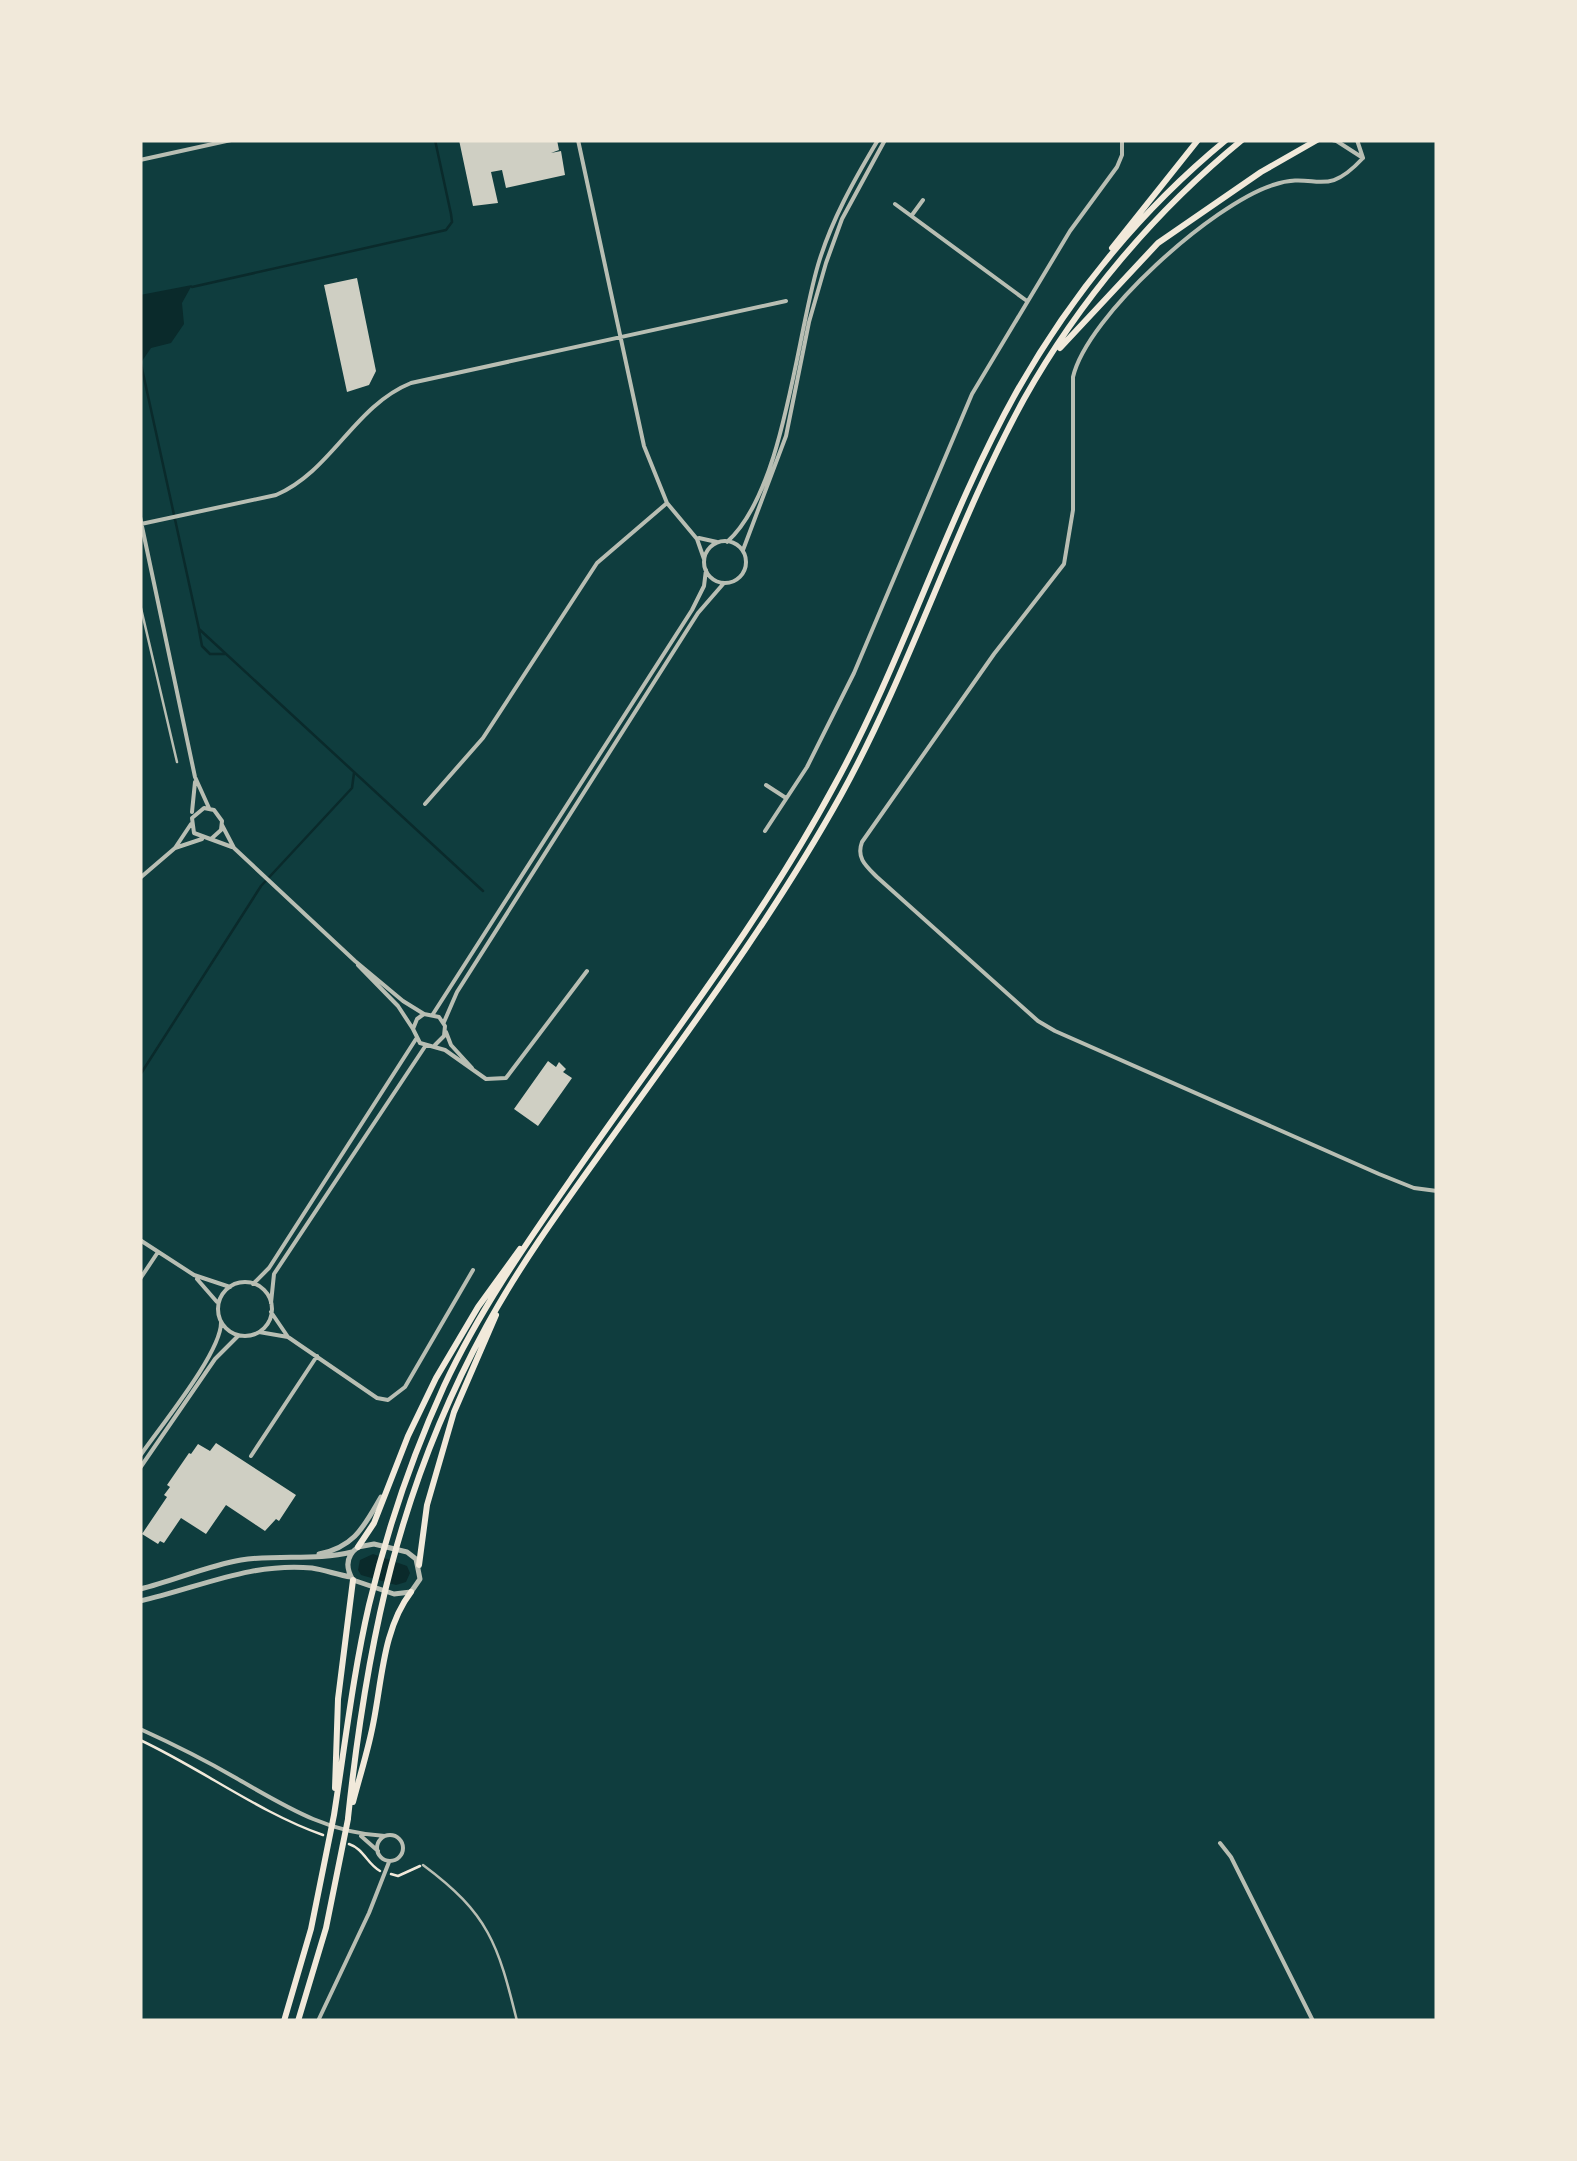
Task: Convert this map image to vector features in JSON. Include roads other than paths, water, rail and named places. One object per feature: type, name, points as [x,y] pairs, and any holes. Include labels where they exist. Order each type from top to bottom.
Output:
[{"type":"highway","points":[[284,2021],[311,1929],[328,1846],[369,1606],[389,1531],[446,1383],[483,1311],[525,1246],[724,963],[834,787],[877,702],[1000,424],[1033,364],[1120,235],[1198,140]]},
{"type":"highway","points":[[1097,271],[1156,204],[1226,140]]},
{"type":"highway","points":[[298,2021],[319,1955],[342,1851],[379,1608],[399,1534],[436,1432],[498,1306],[559,1211],[805,858],[878,724],[1001,444],[1042,368],[1132,247],[1242,140]]},
{"type":"highway","points":[[1042,368],[1150,250],[1210,205],[1318,140]]},
{"type":"highway","points":[[355,1549],[374,1522],[422,1406],[461,1333],[513,1254],[525,1246]]},
{"type":"highway","points":[[419,1564],[426,1504],[454,1412],[498,1306]]},
{"type":"highway","points":[[334,1815],[338,1699],[352,1579]]},
{"type":"highway","points":[[348,1818],[392,1634],[399,1611],[411,1592]]},
{"type":"street","points":[[140,160],[231,140]]},
{"type":"street","points":[[433,1014],[704,586],[706,570],[698,539],[667,502],[644,446],[578,140]]},
{"type":"street","points":[[727,542],[752,508],[766,473],[787,403],[802,321],[836,216],[878,140]]},
{"type":"street","points":[[743,550],[786,436],[809,322],[826,263],[842,219],[885,140]]},
{"type":"street","points":[[765,830],[808,767],[854,673],[972,394],[1070,231],[1117,167],[1122,140]]},
{"type":"street","points":[[1336,140],[1363,158]]},
{"type":"street","points":[[1356,140],[1363,158]]},
{"type":"street","points":[[1363,158],[1340,180],[1271,185],[1217,218],[1165,256],[1093,335],[1072,378],[1074,510],[1064,564],[994,654],[862,842],[860,854],[864,865],[877,877],[1038,1021],[1055,1031],[1379,1174],[1414,1188],[1437,1191]]},
{"type":"street","points":[[912,216],[923,200]]},
{"type":"street","points":[[895,204],[1027,301]]},
{"type":"street","points":[[142,524],[276,495],[292,488],[318,467],[373,406],[398,388],[786,301]]},
{"type":"street","points":[[425,804],[483,738],[597,563],[667,502]]},
{"type":"street","points":[[140,517],[195,777],[209,808],[220,816],[234,848],[356,961],[403,1002],[444,1022]]},
{"type":"street","points":[[691,532],[699,538],[734,542],[747,560],[744,572],[736,580],[724,583],[713,579],[706,570]]},
{"type":"street","points":[[704,559],[708,548],[717,542]]},
{"type":"street","points":[[474,1072],[452,1045],[444,1022],[458,992],[698,614],[724,583]]},
{"type":"street","points":[[195,777],[192,821],[194,833],[202,839]]},
{"type":"street","points":[[766,785],[786,798]]},
{"type":"street","points":[[140,878],[175,848],[199,810],[209,808]]},
{"type":"street","points":[[211,839],[222,825]]},
{"type":"street","points":[[175,848],[202,839],[234,848]]},
{"type":"street","points":[[356,961],[406,1015],[416,1039],[435,1045],[492,1081],[506,1078],[514,1071],[587,971]]},
{"type":"street","points":[[413,1029],[424,1014]]},
{"type":"street","points":[[435,1045],[446,1031]]},
{"type":"street","points":[[253,1284],[269,1268],[416,1039]]},
{"type":"street","points":[[288,1338],[272,1312],[274,1274],[426,1045]]},
{"type":"street","points":[[140,1240],[194,1276],[218,1304],[221,1322],[221,1333],[210,1356],[140,1456]]},
{"type":"street","points":[[140,1279],[158,1252]]},
{"type":"street","points":[[140,1468],[215,1359],[229,1342],[240,1336],[259,1332],[288,1338],[378,1398],[388,1400],[398,1394],[472,1270]]},
{"type":"street","points":[[194,1276],[230,1287],[253,1284],[261,1288],[271,1303]]},
{"type":"street","points":[[218,1304],[230,1287]]},
{"type":"street","points":[[259,1332],[272,1312]]},
{"type":"street","points":[[221,1322],[240,1336]]},
{"type":"street","points":[[251,1456],[317,1356]]},
{"type":"street","points":[[312,1556],[334,1551],[354,1540],[384,1492]]},
{"type":"street","points":[[140,1589],[234,1561],[327,1557],[374,1544],[406,1552],[419,1564],[420,1579],[411,1592],[394,1594],[315,1568],[260,1570],[217,1578],[140,1601]]},
{"type":"street","points":[[352,1579],[347,1566],[355,1549]]},
{"type":"street","points":[[140,1729],[215,1766],[297,1814],[360,1836],[398,1838],[404,1846],[400,1857],[389,1862],[318,2021]]},
{"type":"street","points":[[360,1836],[389,1862]]},
{"type":"street","points":[[378,1851],[385,1836]]},
{"type":"street","points":[[1220,1843],[1231,1857],[1313,2021]]},
{"type":"lane","points":[[140,604],[177,762]]},
{"type":"lane","points":[[423,1866],[472,1906],[491,1934],[502,1960],[517,2021]]},
{"type":"water","points":[[192,285],[182,303],[184,324],[171,343],[151,348],[140,364],[140,295]]},
{"type":"water","points":[[373,1554],[407,1566],[410,1573],[406,1582],[396,1585],[361,1575],[360,1560]]},
{"type":"waterway","points":[[192,287],[446,230],[452,222],[435,140]]},
{"type":"waterway","points":[[141,364],[199,629],[483,891]]},
{"type":"waterway","points":[[199,630],[202,646],[210,654],[225,654]]},
{"type":"waterway","points":[[140,1075],[261,886],[352,788],[354,773]]}]
